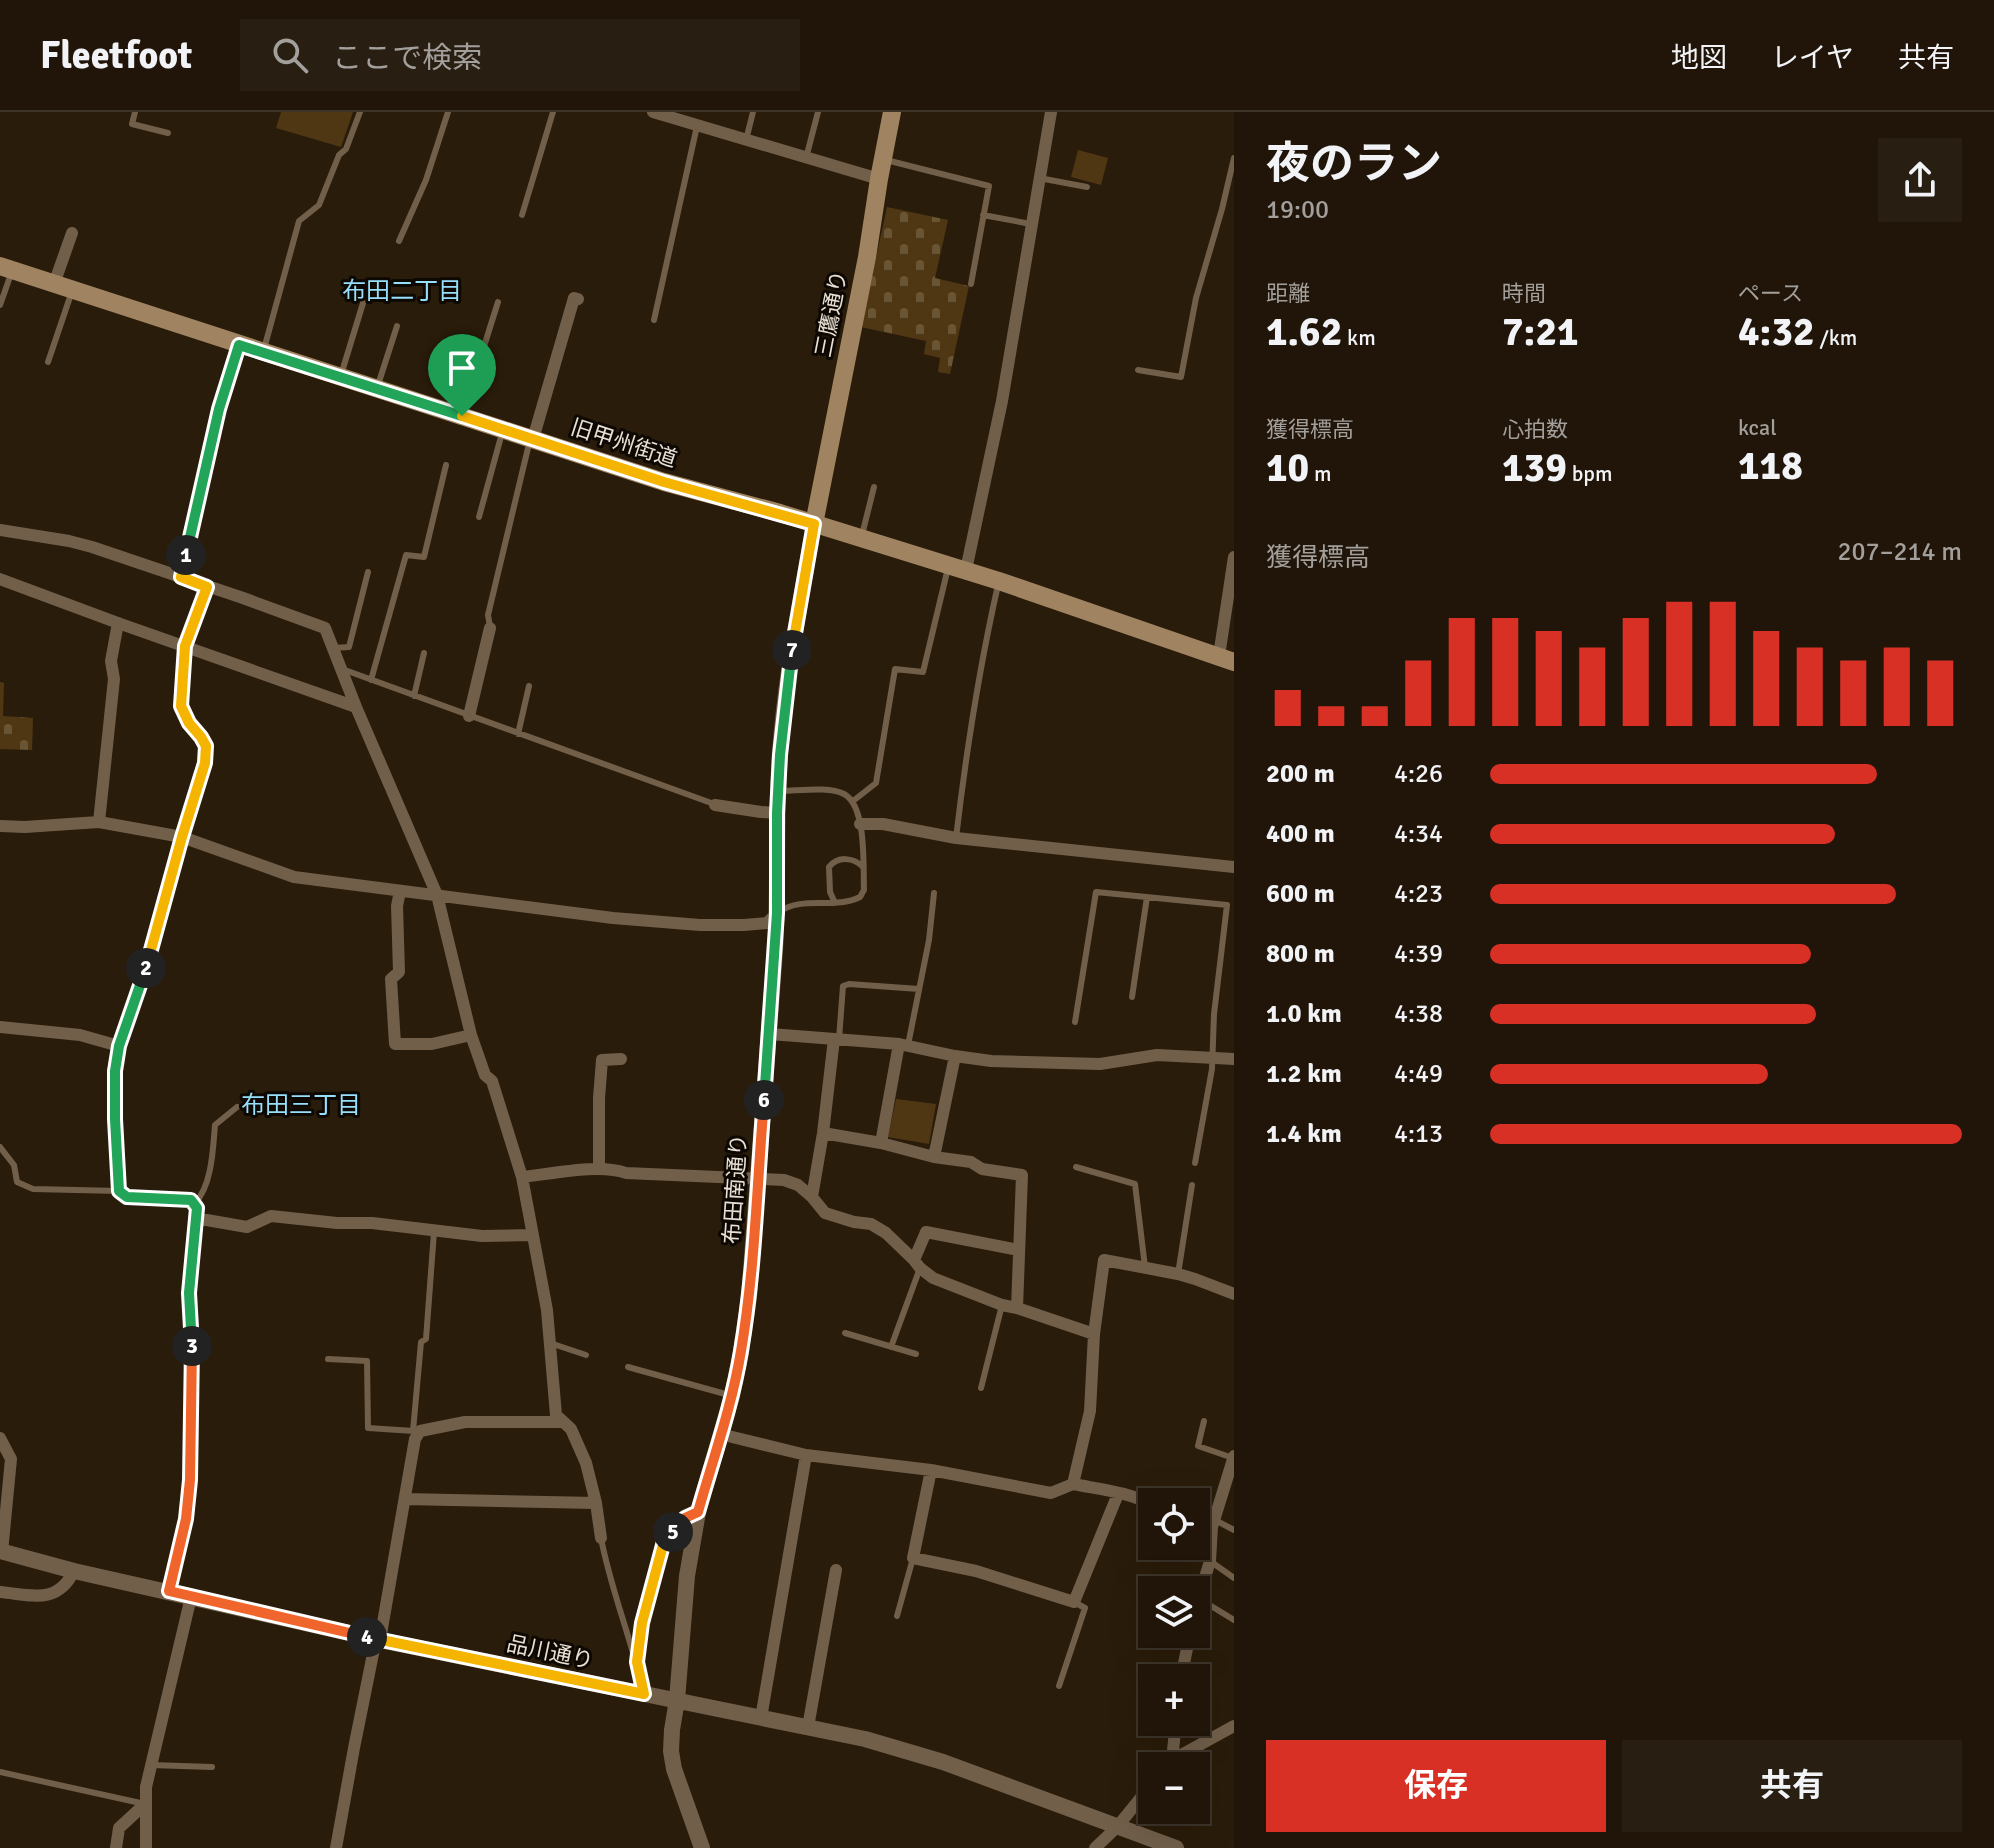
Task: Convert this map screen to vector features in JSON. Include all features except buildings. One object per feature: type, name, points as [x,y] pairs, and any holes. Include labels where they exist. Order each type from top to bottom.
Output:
[{"type":"main road","name":"三鷹通り","points":[[814,524],[867,257],[892,112]]},
{"type":"main road","name":"旧甲州街道","points":[[6,268],[503,429],[530,443],[958,568],[1226,659]]},
{"type":"street","points":[[653,112],[879,179]]},
{"type":"street","points":[[958,568],[1002,401],[1051,112]]},
{"type":"street","points":[[63,287],[72,233]]},
{"type":"street","points":[[530,443],[568,333],[574,298],[578,299]]},
{"type":"street","name":"布田南通り","points":[[702,1848],[674,1769],[672,1730],[686,1588],[698,1512],[732,1396],[749,1297],[777,913],[780,755],[790,668],[814,524]]},
{"type":"street","points":[[0,530],[69,541],[325,628],[437,895],[471,1035],[485,1075],[492,1081],[522,1177],[547,1310],[556,1415],[571,1429],[586,1463],[601,1538]]},
{"type":"street","points":[[1226,659],[1234,557]]},
{"type":"street","points":[[0,579],[356,707]]},
{"type":"street","points":[[99,822],[114,679],[111,661],[118,623]]},
{"type":"street","points":[[469,716],[490,628]]},
{"type":"street","points":[[169,1591],[186,1519],[190,1480],[192,1345],[189,1293],[197,1208],[191,1200],[127,1197],[119,1191],[115,1071],[119,1046],[150,957],[205,763],[206,746],[181,706],[185,646]]},
{"type":"street","points":[[715,805],[777,813]]},
{"type":"street","points":[[0,826],[99,822],[182,837],[294,877],[613,918],[744,925],[767,923],[777,913]]},
{"type":"street","points":[[860,824],[883,824],[956,838],[1234,867]]},
{"type":"street","points":[[400,891],[397,906],[399,972],[391,979],[395,1044],[432,1044],[471,1035]]},
{"type":"street","points":[[0,1027],[80,1035],[119,1046]]},
{"type":"street","points":[[770,1034],[903,1044],[991,1061],[1100,1064],[1157,1055],[1234,1059]]},
{"type":"street","points":[[812,1197],[836,1039]]},
{"type":"street","points":[[881,1143],[903,1044]]},
{"type":"street","points":[[934,1157],[955,1056]]},
{"type":"street","points":[[599,1169],[602,1060],[621,1059]]},
{"type":"street","points":[[823,1133],[1022,1175],[1017,1308]]},
{"type":"street","points":[[522,1177],[616,1169],[626,1173],[784,1180],[798,1185],[825,1213],[871,1224],[886,1233],[933,1278],[1002,1305],[1094,1334]]},
{"type":"street","points":[[195,1218],[247,1227],[271,1216],[337,1223],[372,1223],[482,1236],[533,1235]]},
{"type":"street","points":[[917,1264],[926,1232],[1019,1250]]},
{"type":"street","points":[[1073,1484],[1090,1411],[1094,1334],[1104,1260],[1178,1274],[1234,1294]]},
{"type":"street","points":[[336,1848],[416,1431],[465,1422],[562,1422]]},
{"type":"street","points":[[720,1434],[806,1455],[931,1470],[1051,1493],[1073,1484],[1138,1500]]},
{"type":"street","points":[[0,1438],[11,1459],[1,1553]]},
{"type":"street","points":[[761,1718],[806,1455]]},
{"type":"street","points":[[1205,1576],[1210,1561],[1213,1524],[1233,1464]]},
{"type":"street","points":[[931,1470],[913,1558],[976,1571],[1074,1602],[1118,1494]]},
{"type":"street","points":[[405,1499],[596,1503]]},
{"type":"street","name":"品川通り","points":[[1,1553],[378,1639],[865,1739],[943,1762],[1176,1848]]},
{"type":"street","points":[[808,1727],[836,1570]]},
{"type":"street","points":[[0,1592],[42,1596],[55,1594],[67,1584],[74,1571]]},
{"type":"street","points":[[146,1848],[146,1787],[191,1597]]},
{"type":"street","points":[[1188,1752],[1234,1726]]},
{"type":"street","points":[[1095,1848],[1138,1801]]},
{"type":"street","points":[[116,1848],[119,1828],[145,1804]]},
{"type":"lane","points":[[135,112],[132,124],[168,133]]},
{"type":"lane","points":[[263,352],[299,221],[319,205],[360,112]]},
{"type":"lane","points":[[399,241],[426,180],[448,112]]},
{"type":"lane","points":[[522,215],[553,112]]},
{"type":"lane","points":[[746,140],[753,112]]},
{"type":"lane","points":[[806,158],[818,112]]},
{"type":"lane","points":[[654,320],[697,126]]},
{"type":"lane","points":[[1138,370],[1181,377],[1196,298],[1234,158]]},
{"type":"lane","points":[[882,159],[989,186],[971,284]]},
{"type":"lane","points":[[1039,178],[1087,187]]},
{"type":"lane","points":[[983,215],[1032,224]]},
{"type":"lane","points":[[0,305],[6,268]]},
{"type":"lane","points":[[48,362],[63,287]]},
{"type":"lane","points":[[341,376],[367,290]]},
{"type":"lane","points":[[462,416],[498,302]]},
{"type":"lane","points":[[377,388],[397,326]]},
{"type":"lane","points":[[181,577],[219,409],[239,345]]},
{"type":"lane","points":[[479,517],[503,429]]},
{"type":"lane","points":[[490,628],[488,615],[530,443]]},
{"type":"lane","points":[[371,680],[406,555],[424,557],[446,465]]},
{"type":"lane","points":[[861,538],[874,487]]},
{"type":"lane","points":[[853,801],[876,783],[895,669],[923,672],[958,568]]},
{"type":"lane","points":[[333,648],[349,647],[368,572]]},
{"type":"lane","points":[[956,838],[982,656],[999,581]]},
{"type":"lane","points":[[185,646],[207,587]]},
{"type":"lane","points":[[414,696],[424,653]]},
{"type":"lane","points":[[342,669],[715,805]]},
{"type":"lane","points":[[518,734],[529,686]]},
{"type":"lane","points":[[777,913],[795,904],[843,903],[860,897],[864,890],[860,824],[853,801],[830,790],[778,791]]},
{"type":"lane","points":[[835,903],[830,892],[831,864],[848,859],[863,867]]},
{"type":"lane","points":[[1075,1022],[1096,892],[1231,905],[1195,1163]]},
{"type":"lane","points":[[903,1044],[919,989],[934,893]]},
{"type":"lane","points":[[1132,997],[1147,897]]},
{"type":"lane","points":[[836,1039],[843,986],[919,989]]},
{"type":"lane","points":[[195,1203],[202,1195],[212,1156],[215,1125],[237,1107]]},
{"type":"lane","points":[[0,1147],[14,1165],[17,1182],[24,1186],[33,1189],[119,1191]]},
{"type":"lane","points":[[1076,1167],[1135,1184],[1145,1267]]},
{"type":"lane","points":[[1178,1274],[1192,1185]]},
{"type":"lane","points":[[328,1359],[367,1361],[368,1428],[416,1431],[421,1342],[426,1339],[434,1232]]},
{"type":"lane","points":[[891,1347],[917,1264]]},
{"type":"lane","points":[[981,1388],[1002,1305]]},
{"type":"lane","points":[[845,1333],[916,1354]]},
{"type":"lane","points":[[550,1343],[586,1355]]},
{"type":"lane","points":[[628,1367],[732,1396]]},
{"type":"lane","points":[[1204,1421],[1198,1446],[1233,1464]]},
{"type":"lane","points":[[637,1662],[642,1623],[663,1545],[685,1518],[698,1512]]},
{"type":"lane","points":[[1213,1524],[1234,1530]]},
{"type":"lane","points":[[601,1538],[605,1564],[625,1633],[637,1662],[644,1694]]},
{"type":"lane","points":[[897,1616],[913,1558]]},
{"type":"lane","points":[[1210,1561],[1234,1578]]},
{"type":"lane","points":[[1059,1686],[1085,1608],[1074,1602]]},
{"type":"lane","points":[[1210,1608],[1234,1620]]},
{"type":"lane","points":[[151,1765],[212,1767]]},
{"type":"lane","points":[[0,1772],[145,1804]]},
{"type":"green space","points":[[281,112],[353,112],[341,147],[276,128]]},
{"type":"green space","points":[[1078,150],[1108,158],[1101,185],[1071,177]]},
{"type":"green space","points":[[887,207],[948,220],[935,278],[969,286],[950,374],[938,372],[940,358],[924,354],[926,341],[861,327]]},
{"type":"green space","points":[[0,682],[4,683],[3,716],[33,718],[32,750],[0,749]]},
{"type":"green space","points":[[896,1099],[936,1104],[929,1144],[888,1137]]},
{"type":"district","name":"布田二丁目","points":[[402,291]]},
{"type":"district","name":"布田三丁目","points":[[301,1105]]},
{"type":"route","points":[[239,345],[462,416],[664,482],[814,524],[794,641],[780,755],[775,951],[749,1297],[732,1396],[698,1512],[685,1518],[663,1545],[642,1623],[637,1662],[644,1694],[380,1640],[169,1591],[186,1519],[190,1480],[192,1345],[189,1293],[197,1208],[191,1200],[127,1197],[119,1191],[115,1071],[119,1046],[150,957],[205,763],[206,746],[181,706],[185,646],[207,587],[181,577],[219,409],[239,345]]}]
